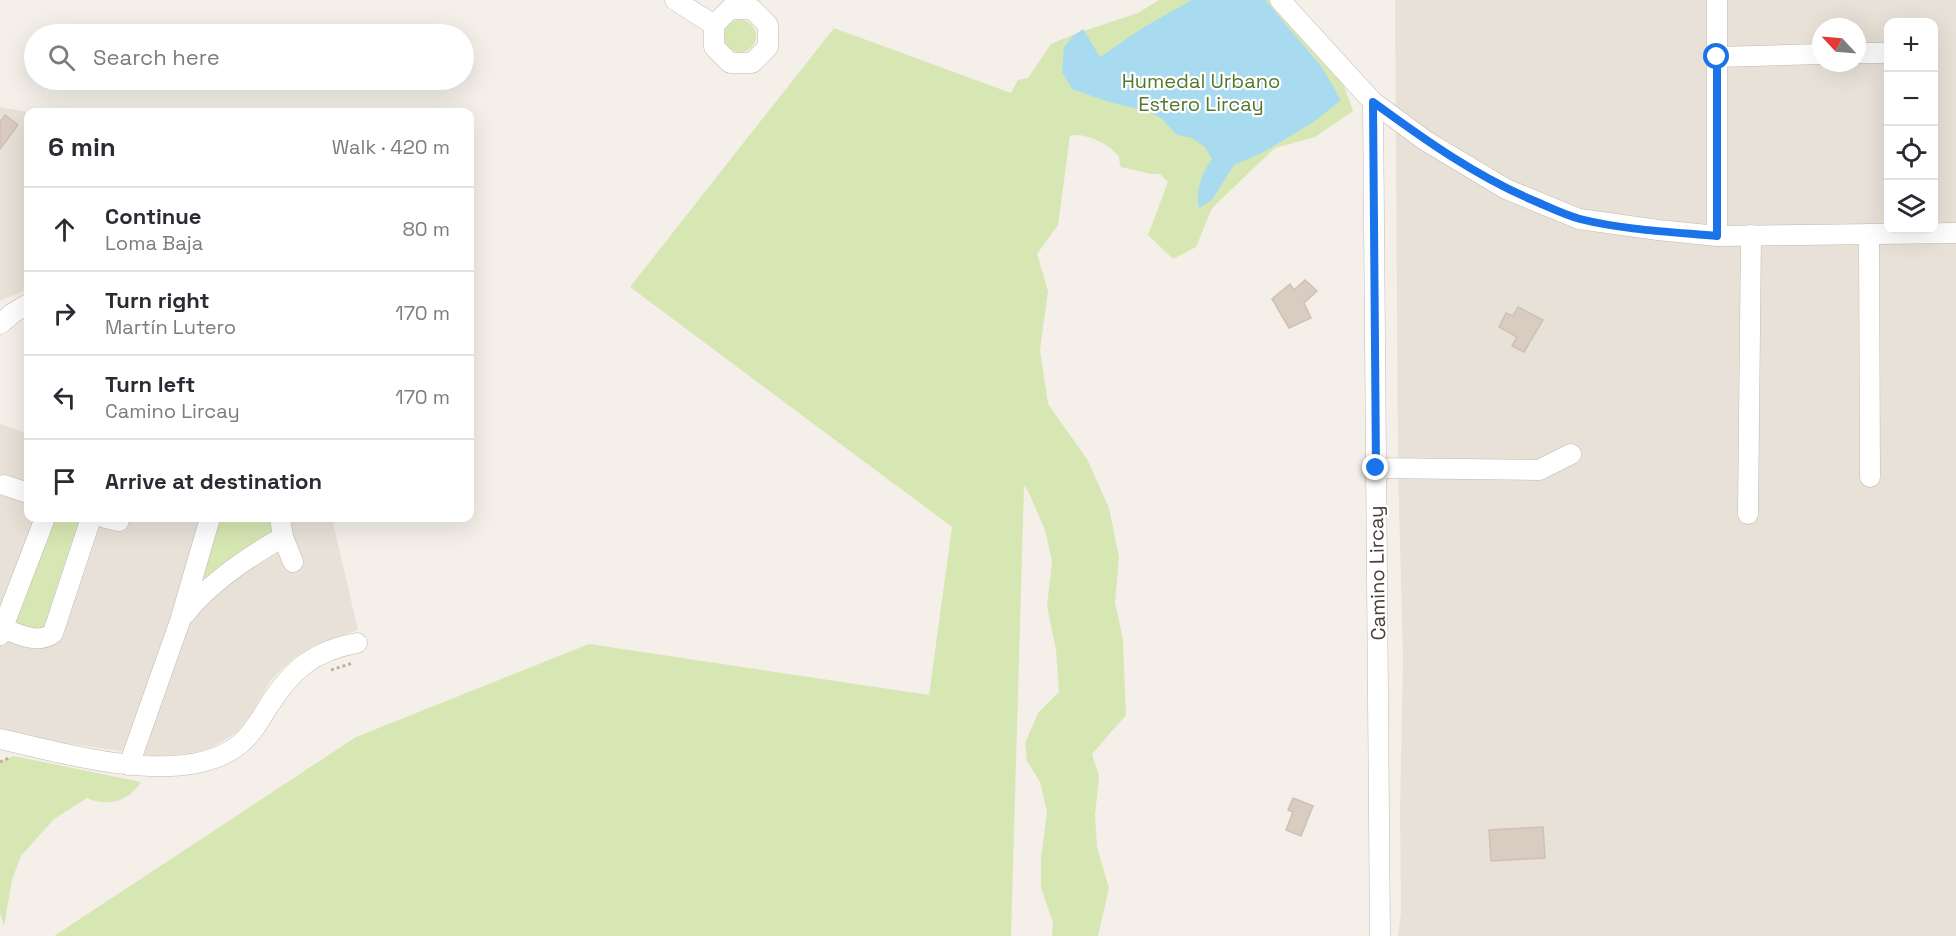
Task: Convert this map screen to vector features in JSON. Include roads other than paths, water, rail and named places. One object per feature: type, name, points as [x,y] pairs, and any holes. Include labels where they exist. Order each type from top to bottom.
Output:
[{"type":"street","points":[[675,0],[714,25]]},
{"type":"street","points":[[1280,0],[1373,102],[1452,158],[1506,189],[1579,219],[1717,236],[1956,233]]},
{"type":"street","points":[[1717,0],[1717,236]]},
{"type":"street","points":[[1866,53],[1882,53]]},
{"type":"street","points":[[1717,57],[1812,54]]},
{"type":"street","name":"Camino Lircay","points":[[1373,102],[1380,936]]},
{"type":"street","points":[[1869,234],[1870,477]]},
{"type":"street","points":[[1748,514],[1751,235]]},
{"type":"street","points":[[0,324],[24,306]]},
{"type":"street","points":[[1376,468],[1539,470],[1571,454]]},
{"type":"street","points":[[4,485],[24,492]]},
{"type":"street","points":[[43,522],[1,632],[37,639],[48,637],[53,633],[90,522]]},
{"type":"street","points":[[129,765],[180,621],[209,522]]},
{"type":"street","points":[[180,621],[196,600],[282,527],[293,562]]},
{"type":"street","points":[[0,739],[14,751],[129,765],[197,764],[218,757],[240,743],[255,728],[283,684],[298,668],[321,653],[357,652]]},
{"type":"water","points":[[1192,0],[1265,0],[1321,66],[1341,100],[1315,121],[1262,153],[1234,165],[1212,200],[1199,208],[1200,182],[1212,159],[1205,147],[1192,138],[1177,135],[1161,118],[1147,111],[1109,102],[1072,89],[1062,72],[1064,47],[1083,29],[1100,57],[1144,27]]},
{"type":"park label","name":"Humedal Urbano Estero Lircay","points":[[1201,92]]}]
